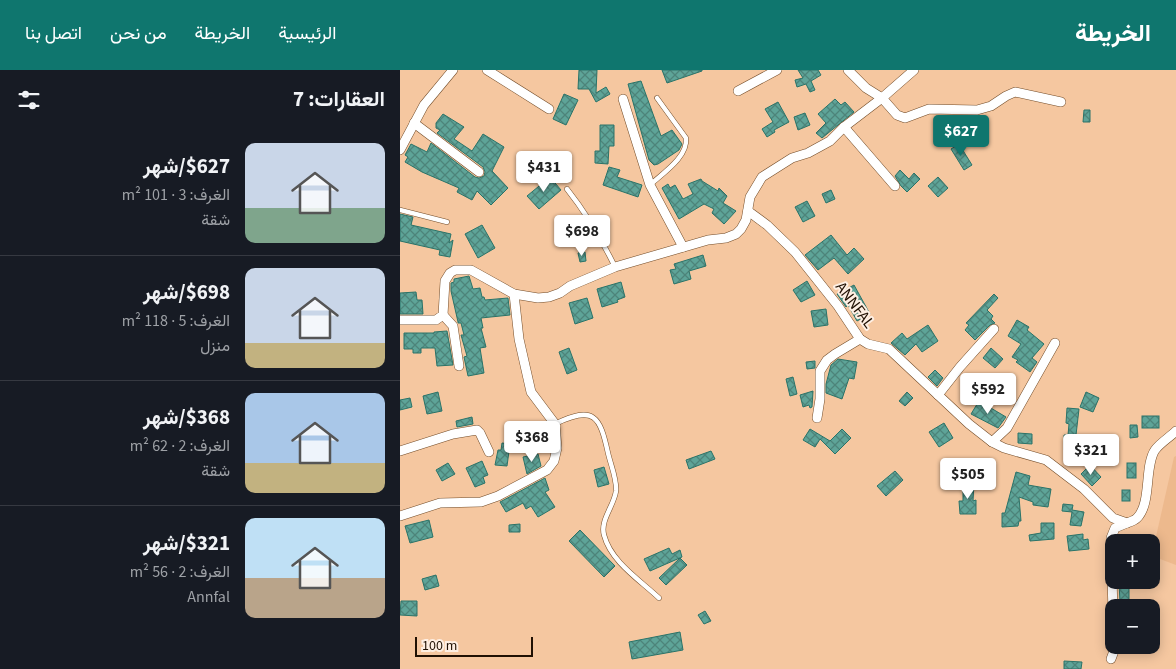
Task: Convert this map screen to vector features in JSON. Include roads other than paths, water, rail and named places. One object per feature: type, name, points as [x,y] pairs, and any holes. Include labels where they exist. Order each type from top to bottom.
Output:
[{"type":"street","points":[[400,150],[424,105],[453,70]]},
{"type":"street","points":[[487,70],[548,109]]},
{"type":"street","points":[[738,91],[777,70]]},
{"type":"street","points":[[848,70],[866,88],[882,98],[897,115],[904,118],[929,109],[978,110],[991,106],[1015,92],[1061,102]]},
{"type":"street","points":[[459,366],[453,326],[443,315],[445,282],[450,273],[455,270],[471,270],[514,294],[538,298],[549,297],[560,293],[570,286],[615,268],[683,247],[708,240],[726,238],[736,234],[746,220],[750,197],[762,177],[792,158],[808,153],[830,141],[844,127],[882,98],[914,70]]},
{"type":"street","points":[[623,99],[650,185],[683,247]]},
{"type":"street","points":[[414,123],[479,172]]},
{"type":"street","points":[[844,127],[896,186]]},
{"type":"street","name":"ANNFAL","points":[[748,211],[767,225],[795,252],[838,306],[860,339],[868,344],[889,349],[992,442],[1004,448],[1046,460],[1084,489],[1113,518],[1127,523]]},
{"type":"street","points":[[400,516],[440,503],[481,502],[498,496],[546,470],[554,461],[557,448],[555,424],[531,392],[519,339],[514,294]]},
{"type":"street","points":[[400,320],[436,320],[443,315]]},
{"type":"street","points":[[938,394],[994,329]]},
{"type":"street","points":[[817,418],[820,400],[820,372],[827,360],[860,339]]},
{"type":"street","points":[[992,442],[1007,428],[1055,343]]},
{"type":"street","points":[[400,451],[453,434],[477,430],[488,452]]},
{"type":"street","points":[[1111,659],[1114,651],[1110,636],[1113,614],[1111,538],[1115,528],[1137,518],[1143,506],[1155,450],[1176,431]]},
{"type":"lane","points":[[650,185],[670,167],[687,145],[686,138],[657,98]]},
{"type":"lane","points":[[567,189],[604,243],[615,268]]},
{"type":"lane","points":[[400,210],[447,222]]},
{"type":"lane","points":[[555,424],[577,415],[588,415],[598,421],[604,432],[616,491],[603,525],[603,534],[611,552],[659,598]]}]
